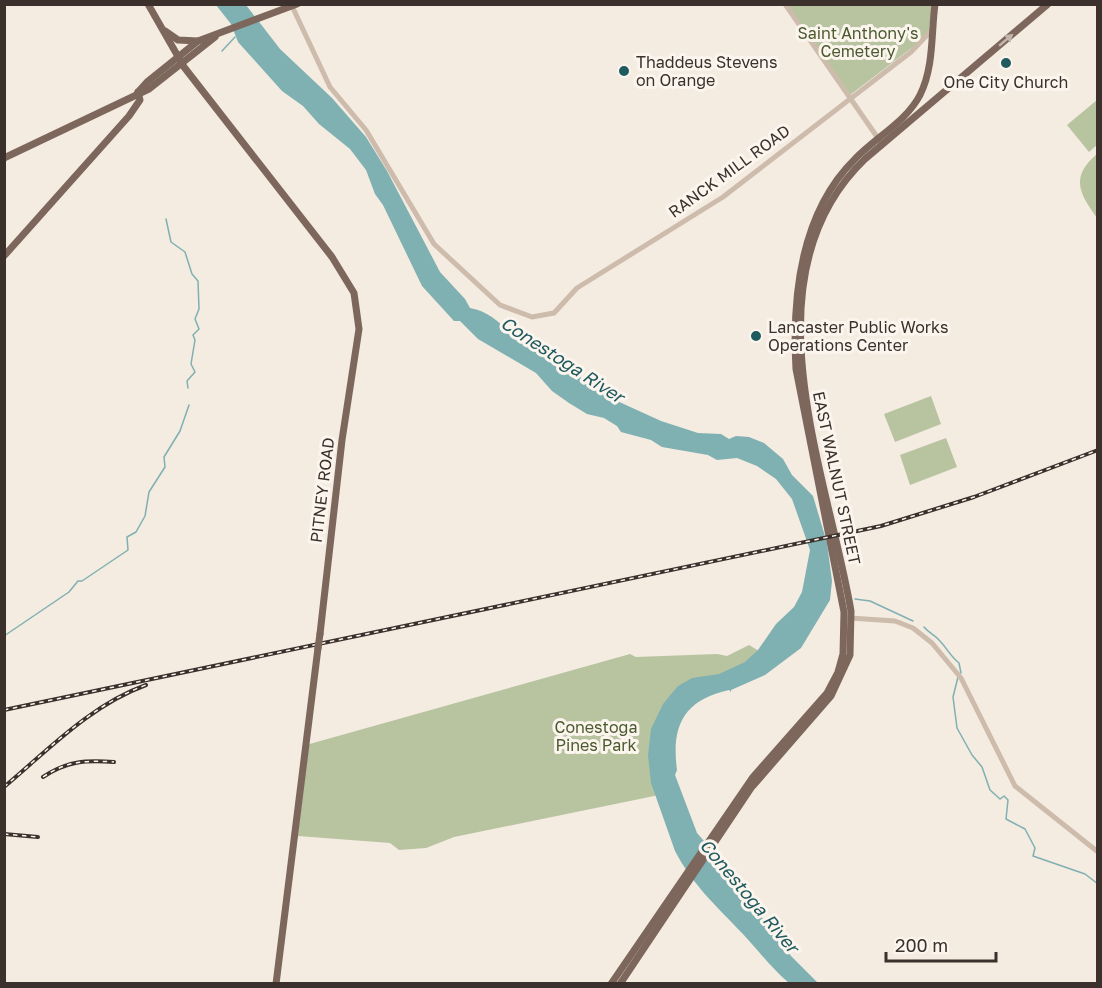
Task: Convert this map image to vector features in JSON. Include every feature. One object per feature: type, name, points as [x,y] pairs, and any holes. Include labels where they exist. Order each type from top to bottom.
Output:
[{"type":"main road","name":"PITNEY ROAD","points":[[148,4],[180,59],[332,257],[348,279],[356,298],[359,329],[340,450],[320,634],[276,984]]},
{"type":"main road","points":[[932,29],[935,4]]},
{"type":"main road","name":"EAST WALNUT STREET","points":[[611,984],[655,925],[766,761],[830,688],[843,654],[848,618],[800,396],[796,356],[796,315],[805,256],[822,205],[842,173],[1039,7],[1048,4]]},
{"type":"main road","points":[[162,29],[178,40],[198,41],[215,37],[295,5]]},
{"type":"main road","name":"EAST WALNUT STREET","points":[[880,142],[915,103],[929,72],[932,29]]},
{"type":"main road","points":[[4,158],[138,92],[142,86],[215,37]]},
{"type":"main road","points":[[180,59],[198,41]]},
{"type":"main road","points":[[4,256],[129,116],[140,100],[138,92]]},
{"type":"main road","name":"EAST WALNUT STREET","points":[[620,984],[655,925]]},
{"type":"street","points":[[784,4],[880,142]]},
{"type":"street","name":"RANCK MILL ROAD","points":[[295,5],[330,87],[366,130],[434,244],[500,305],[532,317],[554,313],[571,292],[723,196],[911,52],[932,29]]},
{"type":"street","points":[[848,618],[895,621],[913,628],[932,643],[961,678],[1017,789],[1098,852]]},
{"type":"green space","name":"Saint Anthony's Cemetery","points":[[787,5],[932,5],[929,30],[922,40],[850,95]]},
{"type":"green space","points":[[1097,100],[1097,145],[1089,152],[1067,125]]},
{"type":"green space","points":[[1097,154],[1097,218],[1082,193],[1080,178],[1083,170]]},
{"type":"green space","points":[[931,396],[941,424],[895,442],[884,414]]},
{"type":"green space","points":[[946,438],[957,467],[910,485],[900,455]]},
{"type":"green space","name":"Conestoga Pines Park","points":[[749,645],[769,657],[675,713],[659,795],[454,837],[426,848],[399,850],[390,843],[298,836],[306,745],[630,654],[636,657],[717,654],[727,656]]},
{"type":"water","points":[[216,5],[246,5],[280,49],[332,98],[366,137],[387,171],[440,272],[465,299],[470,308],[488,314],[511,334],[520,332],[604,395],[661,421],[698,433],[721,434],[729,439],[736,436],[749,437],[764,443],[783,459],[792,475],[813,496],[827,543],[832,581],[830,600],[801,648],[765,675],[731,692],[729,690],[714,694],[691,708],[684,717],[676,740],[677,770],[675,775],[697,833],[704,841],[711,861],[732,878],[791,956],[818,983],[789,983],[697,885],[675,851],[651,783],[648,755],[651,729],[663,704],[678,686],[692,678],[719,674],[745,662],[758,650],[776,624],[794,607],[802,592],[810,550],[792,499],[776,479],[757,466],[737,458],[717,460],[708,455],[662,447],[651,440],[621,432],[617,426],[604,418],[587,414],[569,403],[552,391],[536,373],[478,339],[460,321],[454,321],[422,286],[383,205],[375,194],[366,170],[350,149],[319,124],[303,106],[282,91],[238,42],[231,24]]},
{"type":"waterway","points":[[222,51],[235,37]]},
{"type":"waterway","points":[[166,219],[171,242],[185,252],[192,274],[198,281],[199,309],[195,319],[199,329],[193,335],[195,340],[191,364],[195,372],[187,381],[188,388]]},
{"type":"waterway","points":[[4,636],[69,592],[78,581],[82,581],[128,550],[127,537],[136,532],[145,516],[149,492],[165,467],[164,457],[180,431],[189,405]]},
{"type":"waterway","points":[[855,599],[870,601],[913,621]]},
{"type":"waterway","points":[[924,627],[959,663],[961,673]]},
{"type":"waterway","points":[[958,677],[953,697],[957,728],[972,755],[982,767],[990,790],[1000,799],[1004,796],[1008,800],[1006,819],[1025,829],[1035,848],[1033,856],[1085,874],[1098,884]]},
{"type":"railway","points":[[4,710],[881,526],[974,497],[1098,450]]},
{"type":"railway","points":[[4,787],[89,716],[107,704],[146,685]]},
{"type":"railway","points":[[43,777],[60,768],[77,763],[114,762]]},
{"type":"railway","points":[[4,834],[38,837]]},
{"type":"place","name":"One City Church","points":[[1006,63]]},
{"type":"place","name":"Thaddeus Stevens on Orange","points":[[624,71]]},
{"type":"place","name":"Lancaster Public Works Operations Center","points":[[756,336]]},
{"type":"water label","name":"Conestoga River","points":[[562,360]]},
{"type":"water label","name":"Conestoga River","points":[[749,896]]}]
